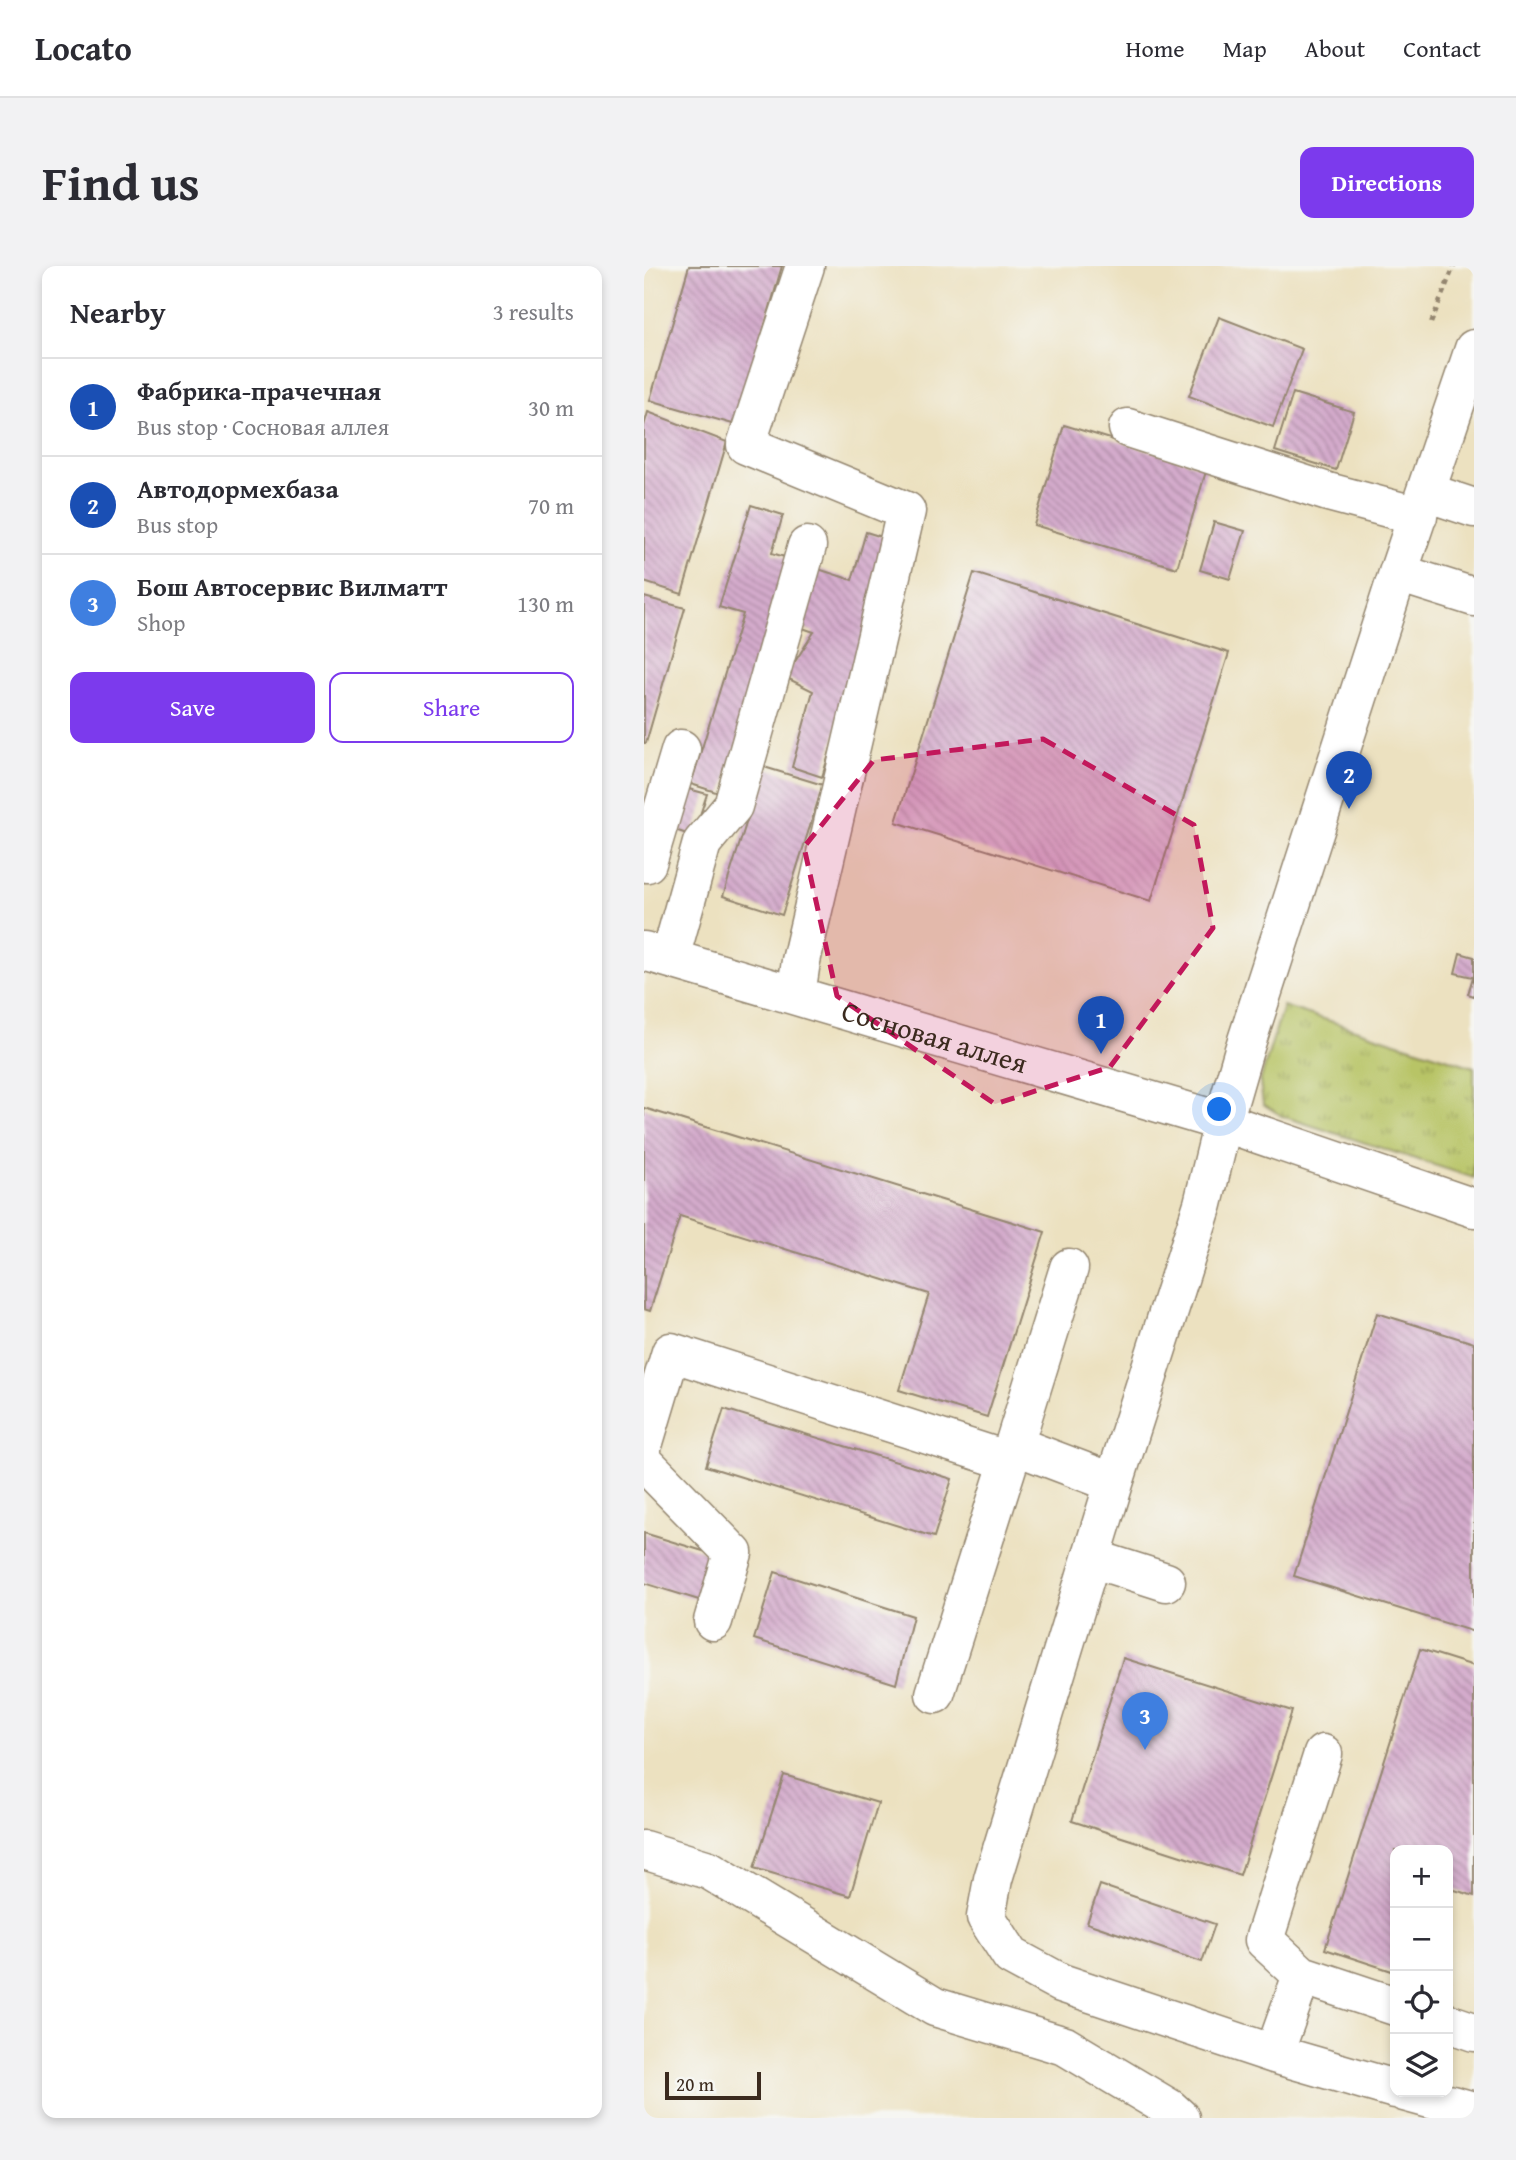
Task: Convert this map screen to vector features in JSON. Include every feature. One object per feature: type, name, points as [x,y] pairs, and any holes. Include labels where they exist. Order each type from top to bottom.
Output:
[{"type":"main road","points":[[796,995],[804,948],[906,511],[746,445],[805,266]]},
{"type":"main road","points":[[1390,2088],[1274,2054],[1061,1983],[1011,1956],[986,1917],[993,1879],[1114,1483],[1203,1204],[1243,1053],[1398,573],[1474,349]]},
{"type":"main road","points":[[1128,428],[1328,492],[1474,508]]},
{"type":"main road","points":[[657,955],[702,843],[733,806],[807,546]]},
{"type":"main road","points":[[1398,573],[1474,597]]},
{"type":"main road","points":[[645,865],[681,749]]},
{"type":"main road","name":"Сосновая аллея","points":[[657,955],[1223,1122],[1474,1208]]},
{"type":"main road","points":[[934,1694],[1069,1268]]},
{"type":"main road","points":[[644,1442],[658,1347],[1114,1483]]},
{"type":"main road","points":[[644,1462],[687,1509],[733,1553],[713,1621]]},
{"type":"main road","points":[[1091,1558],[1166,1582]]},
{"type":"main road","points":[[1323,1754],[1264,1940],[1302,1975],[1390,2004]]},
{"type":"main road","points":[[644,1850],[709,1870],[935,2007],[1065,2046],[1169,2108],[1180,2118]]},
{"type":"main road","points":[[1274,2054],[1302,1975]]},
{"type":"main road","points":[[1453,2025],[1474,2032]]},
{"type":"main road","points":[[1420,2097],[1470,2113]]},
{"type":"path","points":[[1431,323],[1454,266]]},
{"type":"highlighted area","points":[[1043,739],[1194,825],[1213,928],[1110,1067],[995,1104],[837,996],[804,847],[874,760]]},
{"type":"green space","points":[[1283,1006],[1474,1067],[1474,1178],[1282,1116],[1263,1104],[1260,1082]]},
{"type":"building","points":[[689,266],[782,266],[736,425],[650,400]]},
{"type":"building","points":[[1219,317],[1302,349],[1273,427],[1189,396]]},
{"type":"building","points":[[1293,393],[1354,412],[1336,470],[1275,451]]},
{"type":"building","points":[[648,412],[727,442],[682,594],[644,582],[644,426]]},
{"type":"building","points":[[1064,425],[1207,468],[1177,568],[1034,525]]},
{"type":"building","points":[[751,505],[783,515],[772,553],[794,560],[722,794],[691,784],[743,614],[719,607]]},
{"type":"building","points":[[1214,522],[1245,531],[1230,579],[1200,570]]},
{"type":"building","points":[[866,532],[895,541],[822,777],[792,767],[813,691],[785,677],[814,632],[794,625],[812,567],[852,580]]},
{"type":"building","points":[[974,573],[1229,653],[1151,901],[896,822]]},
{"type":"building","points":[[644,597],[685,608],[646,743],[644,743]]},
{"type":"building","points":[[764,767],[823,785],[782,915],[723,896]]},
{"type":"building","points":[[685,788],[707,794],[693,836],[672,829]]},
{"type":"building","points":[[1460,953],[1474,957],[1474,996],[1468,994],[1473,977],[1455,973]]},
{"type":"building","points":[[644,1108],[1045,1232],[987,1417],[899,1390],[929,1294],[680,1216],[650,1311],[644,1309]]},
{"type":"building","points":[[1377,1313],[1474,1343],[1474,1632],[1294,1576]]},
{"type":"building","points":[[724,1409],[952,1479],[934,1537],[706,1466]]},
{"type":"building","points":[[644,1533],[716,1555],[702,1601],[644,1583]]},
{"type":"building","points":[[775,1572],[913,1616],[896,1684],[754,1639]]},
{"type":"building","points":[[1420,1649],[1474,1666],[1474,1896],[1453,1890],[1453,1845],[1390,1845],[1390,1970],[1325,1949]]},
{"type":"building","points":[[1123,1658],[1292,1711],[1240,1875],[1072,1821]]},
{"type":"building","points":[[784,1775],[878,1803],[850,1896],[754,1868]]},
{"type":"building","points":[[1100,1885],[1215,1924],[1202,1962],[1087,1923]]},
{"type":"place","name":"Автодормехбаза","points":[[1349,809]]},
{"type":"place","name":"Фабрика-прачечная","points":[[1101,1054]]},
{"type":"place","name":"Бош Автосервис Вилматт","points":[[1145,1750]]}]
